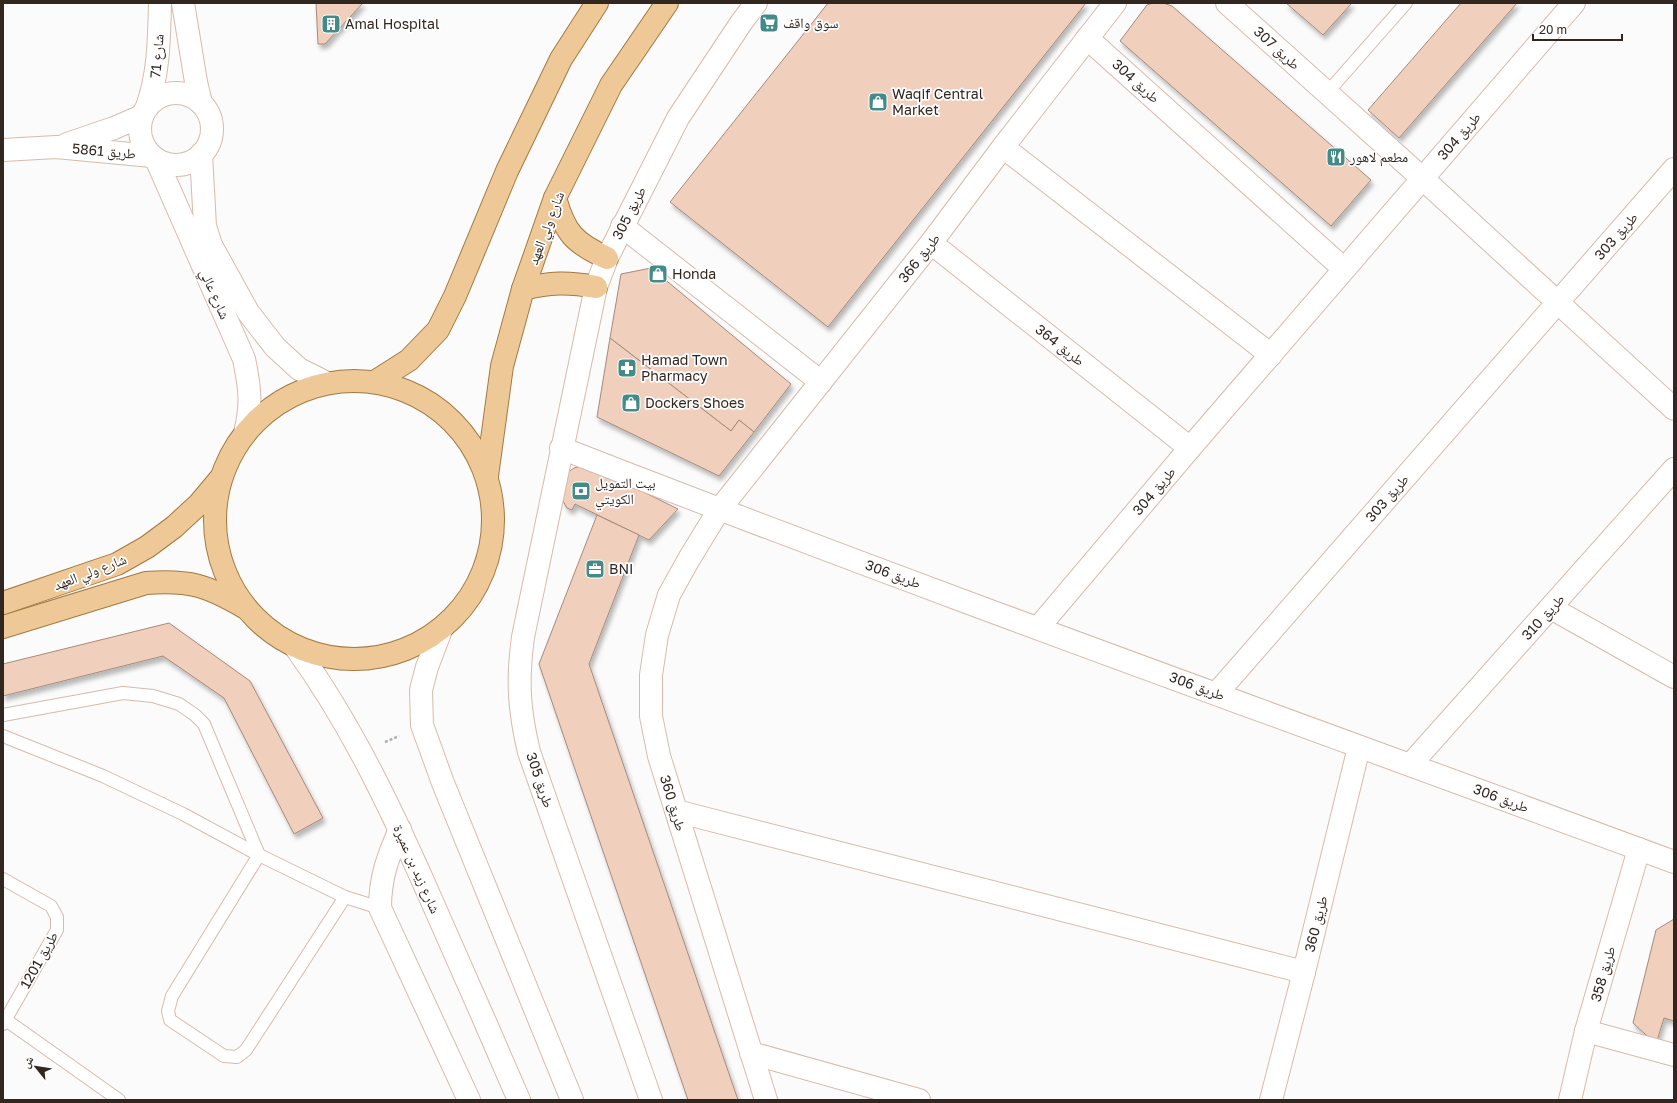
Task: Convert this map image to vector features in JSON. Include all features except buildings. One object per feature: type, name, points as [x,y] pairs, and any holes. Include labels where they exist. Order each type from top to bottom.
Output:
[{"type":"main road","points":[[376,382],[409,360],[438,330],[455,296],[507,171],[561,59],[597,3]]},
{"type":"main road","name":"شارع ولي العهد","points":[[487,476],[502,366],[523,288],[555,198],[611,85],[667,3]]},
{"type":"main road","points":[[555,198],[560,217],[570,234],[585,248],[607,258]]},
{"type":"main road","points":[[523,288],[557,282],[575,283],[596,287]]},
{"type":"main road","points":[[360,380],[376,382],[413,392],[445,413],[471,441],[487,476],[494,518],[488,560],[470,599],[441,630],[408,650],[371,660],[332,659],[296,648],[270,633],[245,608],[234,593],[219,556],[214,517],[221,478],[227,462],[245,433],[262,416],[281,401],[303,390],[327,383],[360,380]]},
{"type":"main road","name":"شارع ولي العهد","points":[[3,603],[117,564],[147,547],[174,527],[199,504],[221,478]]},
{"type":"main road","name":"شارع ولي العهد","points":[[3,627],[146,583],[171,581],[195,584],[218,592],[245,608]]},
{"type":"street","name":"شارع 71","points":[[145,111],[155,83],[160,3]]},
{"type":"street","name":"شارع 71","points":[[183,3],[196,82],[201,103]]},
{"type":"street","name":"طريق 305","points":[[651,1100],[529,752],[522,724],[518,695],[519,666],[523,638],[561,448],[596,287],[607,258],[622,226],[678,118],[740,23],[756,3]]},
{"type":"street","name":"طريق 366","points":[[719,510],[931,243],[1003,147],[1115,3]]},
{"type":"street","name":"طريق 307","points":[[1227,3],[1423,178]]},
{"type":"street","name":"طريق 304","points":[[1038,628],[1190,448],[1574,3]]},
{"type":"street","name":"طريق 304","points":[[1088,38],[1344,269]]},
{"type":"street","points":[[180,93],[191,96],[201,103],[209,115],[212,129],[209,142],[201,154],[191,161],[179,164],[167,164],[154,157],[145,147],[141,137],[140,126],[145,111],[156,98],[167,94],[180,93]]},
{"type":"street","name":"طريق 5861","points":[[56,147],[86,138],[145,111]]},
{"type":"street","name":"طريق 5861","points":[[3,150],[56,147],[154,157]]},
{"type":"street","points":[[1003,147],[1270,355]]},
{"type":"street","name":"شارع عالي","points":[[201,154],[205,226],[204,248],[244,359],[250,387],[249,416],[245,433]]},
{"type":"street","name":"شارع عالي","points":[[154,157],[204,248],[248,312],[275,347],[299,369],[327,383]]},
{"type":"street","name":"طريق 303","points":[[1217,693],[1674,169]]},
{"type":"street","points":[[1423,178],[1557,303],[1674,409]]},
{"type":"street","points":[[622,226],[821,382]]},
{"type":"street","name":"طريق 364","points":[[931,243],[1190,448]]},
{"type":"street","points":[[561,448],[719,510]]},
{"type":"street","name":"طريق 310","points":[[1411,764],[1674,469]]},
{"type":"street","name":"طريق 306","points":[[719,510],[1217,693],[1359,748],[1411,764],[1674,862]]},
{"type":"street","name":"طريق 360","points":[[719,510],[688,559],[669,595],[657,635],[651,675],[651,716],[659,756],[766,1100]]},
{"type":"street","points":[[1551,608],[1674,677]]},
{"type":"street","points":[[441,630],[427,667],[421,690],[422,725],[461,826],[572,1100]]},
{"type":"street","name":"شارع زيد بن عميرة","points":[[296,648],[342,717],[400,829],[520,1100]]},
{"type":"street","name":"طريق 360","points":[[1271,1100],[1359,748]]},
{"type":"street","points":[[676,811],[1304,972]]},
{"type":"street","points":[[400,829],[383,871],[380,890],[380,908],[469,1100]]},
{"type":"street","name":"طريق 358","points":[[1570,1100],[1586,1031],[1639,849]]},
{"type":"street","points":[[1586,1031],[1674,1055]]},
{"type":"street","points":[[751,1053],[919,1100]]},
{"type":"lane","points":[[1327,93],[1406,3]]},
{"type":"lane","points":[[3,715],[123,693],[153,696],[179,704],[195,715],[204,724],[259,855]]},
{"type":"lane","points":[[3,736],[109,780],[183,814],[259,855],[345,897],[380,908]]},
{"type":"lane","points":[[259,855],[172,996],[168,1011],[170,1020],[224,1056],[237,1056],[246,1050],[345,897]]},
{"type":"lane","name":"طريق 1201","points":[[3,879],[51,906],[57,917],[58,930],[4,1022],[119,1100]]},
{"type":"path","points":[[361,754],[422,725]]},
{"type":"place","name":"سوق واقف","points":[[769,23]]},
{"type":"place","name":"Amal Hospital","points":[[331,24]]},
{"type":"place","name":"Waqif Central Market","points":[[878,102]]},
{"type":"place","name":"مطعم لاهور","points":[[1336,157]]},
{"type":"place","name":"Honda","points":[[658,274]]},
{"type":"place","name":"Hamad Town Pharmacy","points":[[627,368]]},
{"type":"place","name":"Dockers Shoes","points":[[631,403]]},
{"type":"place","name":"بيت التمويل الكويتي","points":[[581,491]]},
{"type":"place","name":"BNI","points":[[595,569]]}]
